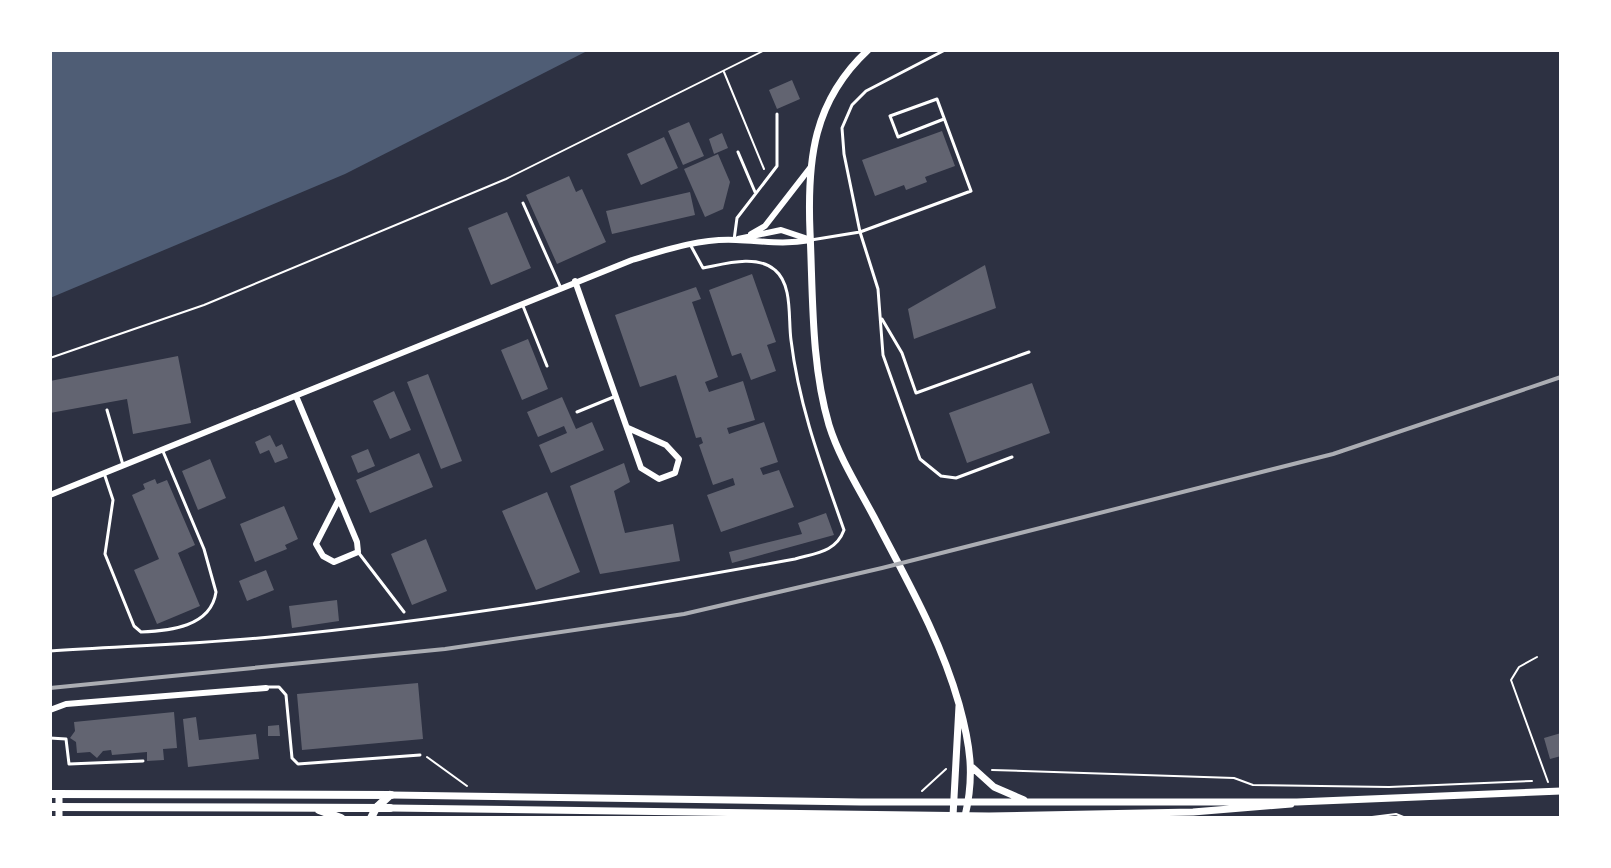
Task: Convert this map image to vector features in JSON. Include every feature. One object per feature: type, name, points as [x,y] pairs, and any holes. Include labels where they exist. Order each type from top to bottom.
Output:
[{"type":"main road","points":[[54,794],[391,795]]},
{"type":"main road","points":[[371,818],[376,808],[391,795]]},
{"type":"main road","points":[[390,818],[391,795]]},
{"type":"main road","points":[[54,808],[390,808]]},
{"type":"main road","points":[[314,808],[341,818]]},
{"type":"street","points":[[868,50],[830,96],[810,168],[817,362],[830,426],[848,469],[939,640],[968,729],[973,768],[965,816]]},
{"type":"street","points":[[50,495],[560,286],[632,260],[751,234],[765,226],[810,168]]},
{"type":"street","points":[[751,234],[781,230],[811,240]]},
{"type":"street","points":[[734,240],[778,246],[811,240]]},
{"type":"street","points":[[575,281],[616,396],[628,428],[645,473],[659,479],[675,473],[679,459],[673,450],[628,428]]},
{"type":"street","points":[[296,396],[357,542],[358,552],[334,562],[323,556],[316,544],[338,501]]},
{"type":"street","points":[[50,710],[66,704],[266,688]]},
{"type":"street","points":[[953,816],[959,704]]},
{"type":"street","points":[[973,768],[994,787],[1029,802]]},
{"type":"street","points":[[391,795],[953,802],[1297,802],[1561,791]]},
{"type":"street","points":[[54,794],[54,808],[59,818]]},
{"type":"street","points":[[390,808],[965,816],[1208,811],[1276,807],[1297,802]]},
{"type":"lane","points":[[945,50],[888,77],[866,91],[852,105],[842,128],[844,154],[860,232],[878,289],[883,355],[920,459],[941,476],[956,478],[1012,457]]},
{"type":"lane","points":[[811,240],[860,232],[971,191],[937,99],[890,116],[898,137],[944,119]]},
{"type":"lane","points":[[734,240],[737,218],[755,192],[771,177],[778,154],[777,114]]},
{"type":"lane","points":[[738,152],[755,192]]},
{"type":"lane","points":[[523,203],[560,286]]},
{"type":"lane","points":[[50,651],[277,637],[376,625],[569,599],[830,550],[840,542],[844,530],[807,428],[795,376],[787,293],[776,270],[760,262],[703,268],[690,245]]},
{"type":"lane","points":[[521,302],[547,366]]},
{"type":"lane","points":[[880,315],[902,353],[916,393],[1029,352]]},
{"type":"lane","points":[[577,412],[616,396]]},
{"type":"lane","points":[[107,410],[123,465]]},
{"type":"lane","points":[[104,473],[113,500],[105,554],[137,630],[170,631],[193,623],[205,613],[216,592],[204,549],[162,449]]},
{"type":"lane","points":[[358,552],[404,612]]},
{"type":"lane","points":[[266,688],[279,687],[286,695],[292,758],[298,764],[420,755]]},
{"type":"lane","points":[[50,738],[66,739],[69,764],[143,761]]},
{"type":"path","points":[[50,358],[204,305],[492,185],[765,50]]},
{"type":"path","points":[[723,71],[766,173],[771,177]]},
{"type":"path","points":[[1537,657],[1519,667],[1511,680],[1552,791]]},
{"type":"path","points":[[420,755],[457,775],[468,787]]},
{"type":"path","points":[[987,771],[1234,778],[1253,785],[1389,787],[1533,781]]},
{"type":"path","points":[[1364,818],[1396,814],[1406,818]]},
{"type":"water","points":[[50,50],[589,50],[345,174],[50,298]]},
{"type":"building","points":[[792,80],[800,99],[777,109],[769,90]]},
{"type":"building","points":[[689,122],[704,156],[683,165],[668,131]]},
{"type":"building","points":[[942,131],[955,166],[925,177],[927,182],[906,190],[904,185],[875,196],[862,160]]},
{"type":"building","points":[[722,133],[728,148],[714,154],[709,139]]},
{"type":"building","points":[[664,137],[678,168],[641,185],[627,154]]},
{"type":"building","points":[[718,154],[730,182],[723,209],[705,217],[684,169]]},
{"type":"building","points":[[569,176],[576,192],[582,189],[606,242],[557,264],[526,195]]},
{"type":"building","points":[[690,192],[695,215],[612,234],[606,211]]},
{"type":"building","points":[[507,212],[531,268],[491,285],[468,228]]},
{"type":"building","points":[[985,265],[996,308],[914,339],[908,309]]},
{"type":"building","points":[[752,274],[776,342],[767,345],[776,371],[751,380],[741,353],[732,356],[709,290]]},
{"type":"building","points":[[696,287],[701,299],[692,302],[718,377],[705,382],[709,392],[743,381],[755,420],[727,428],[729,434],[764,422],[778,462],[760,468],[763,475],[779,470],[794,507],[721,532],[707,495],[735,485],[733,478],[713,485],[699,445],[703,443],[701,437],[696,438],[676,375],[640,387],[615,315]]},
{"type":"building","points":[[528,339],[548,389],[522,400],[501,350]]},
{"type":"building","points":[[178,356],[191,423],[133,434],[127,399],[50,413],[50,381]]},
{"type":"building","points":[[428,374],[462,461],[441,469],[407,382]]},
{"type":"building","points":[[1032,383],[1050,433],[967,463],[949,413]]},
{"type":"building","points":[[394,391],[411,430],[390,439],[373,401]]},
{"type":"building","points":[[562,397],[576,429],[592,422],[604,450],[551,473],[539,445],[567,433],[564,426],[538,437],[527,412]]},
{"type":"building","points":[[270,435],[276,447],[282,444],[288,458],[275,463],[269,450],[260,454],[255,442]]},
{"type":"building","points":[[368,449],[375,466],[358,473],[351,456]]},
{"type":"building","points":[[419,453],[433,487],[370,513],[356,480]]},
{"type":"building","points":[[210,459],[226,498],[198,510],[182,471]]},
{"type":"building","points":[[624,463],[630,482],[614,491],[625,533],[673,524],[680,561],[600,574],[570,486]]},
{"type":"building","points":[[155,479],[157,484],[167,480],[195,545],[178,553],[200,606],[157,624],[134,570],[159,559],[132,495],[145,489],[143,484]]},
{"type":"building","points":[[547,492],[580,572],[536,590],[502,511]]},
{"type":"building","points":[[284,506],[298,539],[285,545],[287,549],[255,562],[240,524]]},
{"type":"building","points":[[826,513],[834,535],[732,563],[729,552],[802,534],[798,523]]},
{"type":"building","points":[[426,539],[447,591],[412,605],[391,554]]},
{"type":"building","points":[[266,570],[274,590],[247,601],[239,581]]},
{"type":"building","points":[[337,600],[339,621],[292,628],[289,606]]},
{"type":"building","points":[[418,683],[423,739],[302,750],[297,694]]},
{"type":"building","points":[[174,712],[177,748],[163,749],[164,760],[147,761],[147,752],[112,755],[111,750],[103,751],[97,758],[90,752],[77,753],[76,742],[70,738],[75,731],[74,722]]},
{"type":"building","points":[[196,717],[199,740],[256,734],[259,759],[188,767],[183,719]]},
{"type":"building","points":[[279,725],[280,736],[268,736],[268,726]]},
{"type":"building","points":[[1561,733],[1561,756],[1550,759],[1544,738]]},
{"type":"railway","points":[[50,688],[445,649],[684,614],[882,568],[1333,454],[1561,377]]}]
